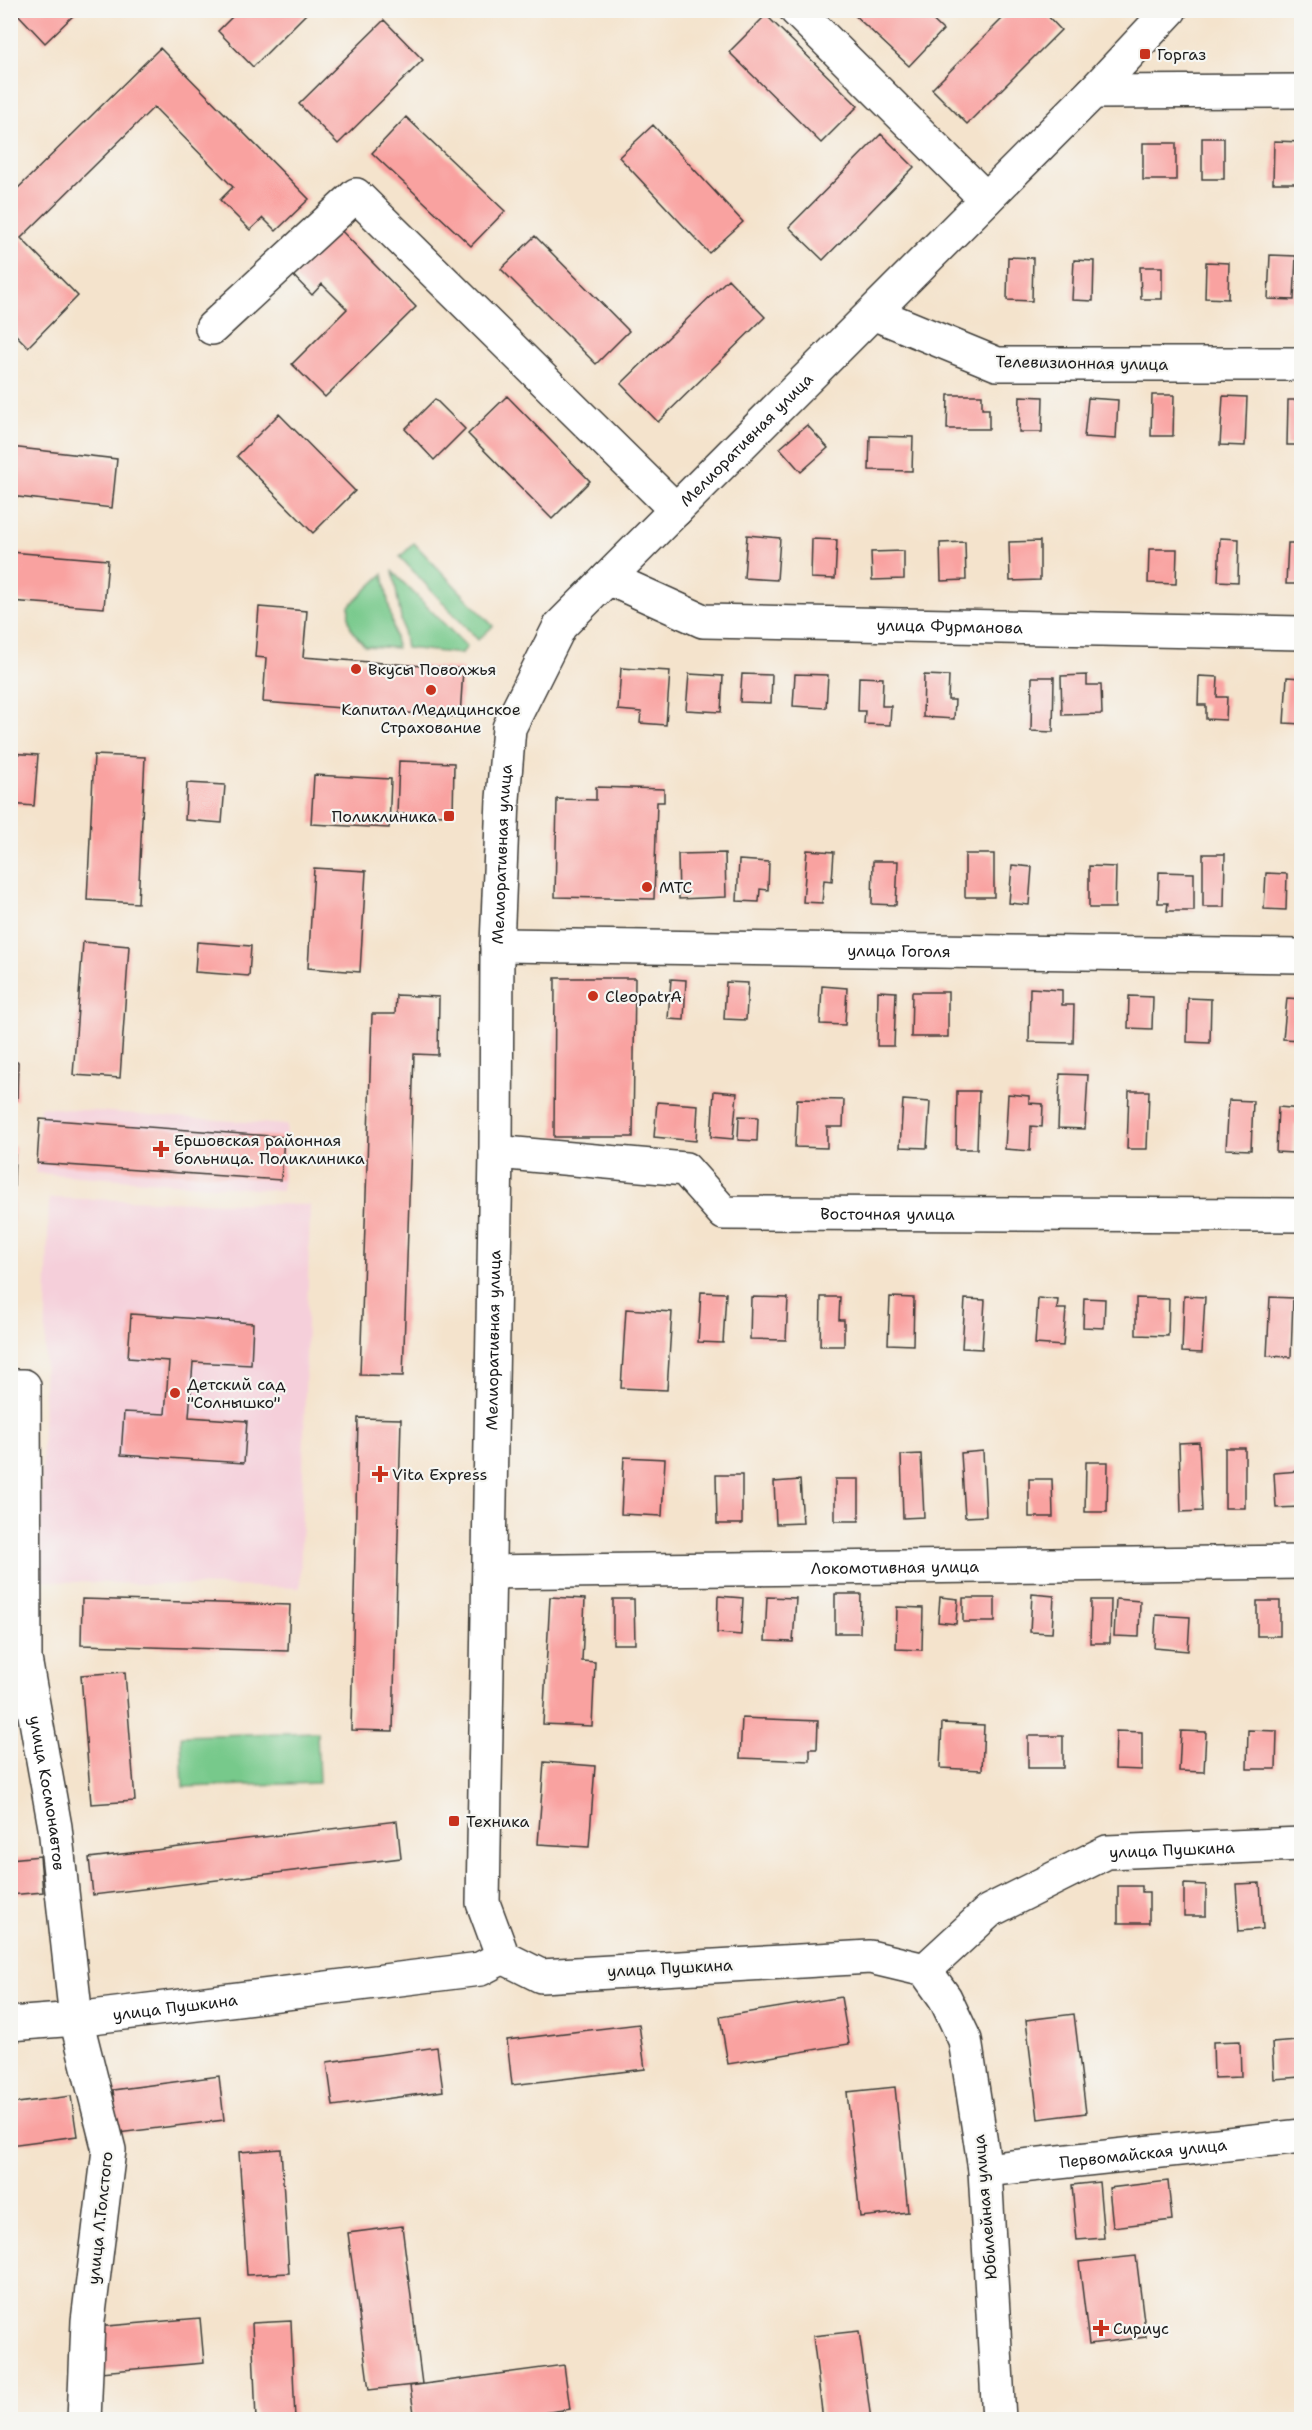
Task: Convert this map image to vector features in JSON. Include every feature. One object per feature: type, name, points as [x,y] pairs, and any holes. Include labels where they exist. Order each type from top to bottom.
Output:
[{"type":"street","points":[[796,10],[986,199]]},
{"type":"street","name":"Мелиоративная улица","points":[[503,1957],[483,1903],[496,1152],[497,945],[503,799],[509,728],[560,626],[1093,92],[1170,10]]},
{"type":"street","points":[[1093,92],[1302,91]]},
{"type":"street","points":[[212,328],[356,195],[676,510]]},
{"type":"street","name":"Телевизионная улица","points":[[873,314],[997,364],[1302,364]]},
{"type":"street","name":"улица Фурманова","points":[[608,578],[704,621],[1302,633]]},
{"type":"street","name":"улица Гоголя","points":[[497,945],[1302,956]]},
{"type":"street","name":"Восточная улица","points":[[496,1152],[685,1169],[724,1214],[1302,1215]]},
{"type":"street","name":"улица Космонавтов","points":[[17,1386],[25,1659],[55,1827],[76,2019]]},
{"type":"street","name":"Локомотивная улица","points":[[489,1572],[1302,1562]]},
{"type":"street","name":"улица Пушкина","points":[[10,2024],[76,2019],[480,1969],[503,1957],[541,1976],[870,1957],[925,1970],[989,1911],[1107,1852],[1302,1844]]},
{"type":"street","name":"Юбилейная улица","points":[[925,1970],[945,1998],[965,2040],[985,2170],[999,2420]]},
{"type":"street","name":"улица Л.Толстого","points":[[76,2019],[109,2150],[88,2322],[84,2420]]},
{"type":"street","name":"Первомайская улица","points":[[985,2170],[1302,2136]]},
{"type":"shaded area","name":"Ершовская районная больница. Поликлиника","points":[[40,1107],[287,1125],[282,1191],[36,1173]]},
{"type":"shaded area","name":"Детский сад \"Солнышко\"","points":[[49,1198],[310,1205],[300,1588],[39,1581]]},
{"type":"green space","points":[[414,543],[493,626],[478,640],[400,557]]},
{"type":"green space","points":[[393,572],[467,647],[461,654],[406,648]]},
{"type":"green space","points":[[383,574],[397,648],[365,646],[350,624],[349,606]]},
{"type":"green space","points":[[317,1732],[319,1783],[183,1787],[181,1736]]},
{"type":"building","points":[[14,10],[79,10],[45,43]]},
{"type":"building","points":[[239,10],[310,10],[253,67],[218,31]]},
{"type":"building","points":[[849,10],[922,10],[943,30],[909,66]]},
{"type":"building","points":[[1011,10],[1042,10],[1061,30],[967,124],[932,89]]},
{"type":"building","points":[[766,15],[858,106],[821,143],[729,52]]},
{"type":"building","points":[[384,20],[423,60],[338,144],[299,104]]},
{"type":"building","points":[[160,48],[309,199],[276,231],[263,218],[250,230],[220,200],[233,187],[154,107],[21,238],[78,296],[28,347],[10,329],[10,196]]},
{"type":"building","points":[[406,117],[505,211],[471,246],[372,153]]},
{"type":"building","points":[[653,125],[743,222],[709,253],[619,157]]},
{"type":"building","points":[[881,134],[914,167],[823,260],[789,227]]},
{"type":"building","points":[[1202,138],[1224,138],[1224,179],[1202,179]]},
{"type":"building","points":[[1274,141],[1302,142],[1302,183],[1273,183]]},
{"type":"building","points":[[1143,143],[1176,143],[1176,180],[1143,180]]},
{"type":"building","points":[[329,218],[416,307],[325,397],[292,364],[347,309],[322,284],[312,295],[282,264]]},
{"type":"building","points":[[535,236],[629,331],[596,364],[501,269]]},
{"type":"building","points":[[1270,255],[1296,256],[1294,300],[1268,299]]},
{"type":"building","points":[[1008,257],[1033,258],[1032,301],[1007,300]]},
{"type":"building","points":[[1074,260],[1094,261],[1093,301],[1072,300]]},
{"type":"building","points":[[1206,262],[1229,263],[1228,299],[1205,298]]},
{"type":"building","points":[[1140,267],[1162,267],[1162,299],[1141,299]]},
{"type":"building","points":[[728,279],[765,317],[658,422],[621,384]]},
{"type":"building","points":[[948,395],[982,395],[982,409],[989,409],[989,429],[947,429]]},
{"type":"building","points":[[1152,395],[1174,395],[1173,436],[1151,436]]},
{"type":"building","points":[[507,396],[590,481],[552,519],[468,434]]},
{"type":"building","points":[[1020,396],[1043,397],[1042,432],[1019,432]]},
{"type":"building","points":[[1223,396],[1247,397],[1245,446],[1220,445]]},
{"type":"building","points":[[1088,398],[1118,400],[1116,439],[1084,437]]},
{"type":"building","points":[[435,399],[465,429],[434,460],[405,429]]},
{"type":"building","points":[[1288,400],[1302,400],[1302,445],[1287,445]]},
{"type":"building","points":[[279,414],[355,491],[313,533],[237,456]]},
{"type":"building","points":[[807,425],[828,448],[801,472],[780,448]]},
{"type":"building","points":[[870,436],[913,437],[912,471],[869,470]]},
{"type":"building","points":[[10,447],[117,459],[112,508],[10,496]]},
{"type":"building","points":[[747,535],[780,538],[777,580],[744,578]]},
{"type":"building","points":[[1220,538],[1239,539],[1238,582],[1218,581]]},
{"type":"building","points":[[812,539],[837,540],[835,579],[811,578]]},
{"type":"building","points":[[1040,541],[1040,580],[1010,581],[1009,542]]},
{"type":"building","points":[[965,542],[966,580],[941,581],[940,543]]},
{"type":"building","points":[[1288,543],[1302,543],[1302,584],[1286,584]]},
{"type":"building","points":[[1149,549],[1177,549],[1176,584],[1148,583]]},
{"type":"building","points":[[904,551],[904,579],[872,580],[871,552]]},
{"type":"building","points":[[10,552],[108,560],[104,608],[10,601]]},
{"type":"building","points":[[259,607],[307,611],[303,657],[463,669],[460,717],[263,702],[266,658],[255,657]]},
{"type":"building","points":[[621,668],[670,671],[666,725],[640,723],[641,712],[618,710]]},
{"type":"building","points":[[689,674],[723,676],[721,712],[686,710]]},
{"type":"building","points":[[742,674],[772,675],[771,703],[740,702]]},
{"type":"building","points":[[795,674],[828,675],[826,708],[793,706]]},
{"type":"building","points":[[924,675],[949,676],[948,700],[955,700],[954,719],[923,717]]},
{"type":"building","points":[[1087,675],[1087,685],[1101,685],[1102,714],[1062,715],[1061,676]]},
{"type":"building","points":[[1199,676],[1218,677],[1217,697],[1227,697],[1226,720],[1206,719],[1206,705],[1198,705]]},
{"type":"building","points":[[859,677],[883,678],[882,706],[891,706],[890,725],[864,724],[865,711],[858,711]]},
{"type":"building","points":[[1032,677],[1054,677],[1053,732],[1031,731]]},
{"type":"building","points":[[1287,677],[1302,678],[1302,724],[1284,723]]},
{"type":"building","points":[[10,753],[38,755],[34,806],[10,804]]},
{"type":"building","points":[[94,755],[145,757],[138,903],[87,900]]},
{"type":"building","points":[[399,761],[454,763],[453,815],[397,814]]},
{"type":"building","points":[[314,775],[391,779],[389,828],[311,824]]},
{"type":"building","points":[[187,783],[225,785],[222,823],[185,820]]},
{"type":"building","points":[[596,787],[664,789],[664,802],[657,802],[654,899],[555,897],[557,799],[596,800]]},
{"type":"building","points":[[807,850],[834,852],[832,881],[824,880],[822,903],[803,902]]},
{"type":"building","points":[[725,853],[726,897],[679,899],[678,854]]},
{"type":"building","points":[[965,854],[994,854],[994,897],[965,897]]},
{"type":"building","points":[[1203,854],[1225,854],[1224,907],[1203,907]]},
{"type":"building","points":[[739,860],[769,862],[768,890],[760,889],[759,902],[737,901]]},
{"type":"building","points":[[873,861],[898,861],[896,905],[872,904]]},
{"type":"building","points":[[1012,865],[1032,867],[1029,905],[1009,903]]},
{"type":"building","points":[[1089,866],[1116,867],[1115,908],[1089,908]]},
{"type":"building","points":[[314,868],[366,871],[360,972],[308,968]]},
{"type":"building","points":[[1159,872],[1194,873],[1194,911],[1167,911],[1168,903],[1158,903]]},
{"type":"building","points":[[1266,873],[1287,874],[1286,910],[1264,909]]},
{"type":"building","points":[[83,942],[129,946],[120,1078],[73,1075]]},
{"type":"building","points":[[197,942],[251,946],[249,976],[195,972]]},
{"type":"building","points":[[555,978],[635,978],[633,1137],[554,1137]]},
{"type":"building","points":[[671,979],[686,980],[684,1020],[668,1019]]},
{"type":"building","points":[[726,982],[748,983],[746,1020],[724,1019]]},
{"type":"building","points":[[822,986],[847,988],[845,1025],[820,1024]]},
{"type":"building","points":[[1030,988],[1062,990],[1062,1005],[1074,1005],[1073,1043],[1029,1042]]},
{"type":"building","points":[[878,991],[896,992],[894,1046],[877,1046]]},
{"type":"building","points":[[912,992],[948,992],[948,1037],[911,1037]]},
{"type":"building","points":[[396,995],[439,997],[438,1055],[414,1054],[403,1376],[360,1375],[372,1014],[395,1014]]},
{"type":"building","points":[[1129,996],[1153,997],[1152,1029],[1128,1028]]},
{"type":"building","points":[[1188,998],[1211,999],[1210,1043],[1187,1042]]},
{"type":"building","points":[[1287,998],[1302,999],[1302,1040],[1283,1039]]},
{"type":"building","points":[[10,1062],[18,1062],[17,1100],[10,1100]]},
{"type":"building","points":[[1060,1074],[1088,1075],[1085,1129],[1058,1128]]},
{"type":"building","points":[[714,1091],[737,1093],[733,1139],[711,1137]]},
{"type":"building","points":[[957,1091],[979,1091],[977,1149],[956,1149]]},
{"type":"building","points":[[1129,1091],[1149,1091],[1147,1149],[1127,1149]]},
{"type":"building","points":[[1008,1094],[1029,1096],[1029,1103],[1043,1104],[1042,1127],[1031,1126],[1030,1151],[1005,1149]]},
{"type":"building","points":[[797,1099],[844,1100],[843,1127],[827,1127],[827,1148],[795,1147]]},
{"type":"building","points":[[903,1100],[930,1102],[927,1148],[900,1147]]},
{"type":"building","points":[[1229,1100],[1253,1101],[1251,1150],[1226,1149]]},
{"type":"building","points":[[657,1102],[698,1105],[696,1141],[654,1137]]},
{"type":"building","points":[[1278,1107],[1302,1109],[1302,1124],[1295,1124],[1293,1153],[1276,1152]]},
{"type":"building","points":[[739,1116],[758,1117],[757,1141],[738,1140]]},
{"type":"building","name":"Ершовская районная больница. Поликлиника","points":[[40,1119],[284,1137],[281,1180],[37,1163]]},
{"type":"building","points":[[10,1146],[15,1146],[12,1268],[10,1268]]},
{"type":"building","points":[[701,1292],[726,1293],[723,1343],[698,1342]]},
{"type":"building","points":[[1184,1296],[1205,1297],[1202,1353],[1182,1352]]},
{"type":"building","points":[[751,1297],[788,1298],[786,1340],[750,1339]]},
{"type":"building","points":[[821,1297],[840,1297],[839,1320],[844,1320],[844,1346],[820,1346]]},
{"type":"building","points":[[890,1297],[914,1298],[913,1345],[888,1344]]},
{"type":"building","points":[[1270,1297],[1293,1298],[1291,1357],[1267,1356]]},
{"type":"building","points":[[1038,1298],[1058,1300],[1057,1309],[1066,1309],[1063,1346],[1035,1344]]},
{"type":"building","points":[[1084,1298],[1105,1299],[1104,1328],[1083,1327]]},
{"type":"building","points":[[1136,1298],[1169,1299],[1168,1336],[1136,1335]]},
{"type":"building","points":[[965,1299],[985,1300],[982,1349],[962,1348]]},
{"type":"building","points":[[626,1309],[672,1312],[667,1390],[621,1388]]},
{"type":"building","points":[[131,1314],[253,1323],[251,1365],[193,1362],[189,1417],[247,1421],[244,1463],[121,1455],[124,1412],[165,1414],[169,1361],[128,1358]]},
{"type":"building","points":[[358,1418],[401,1419],[393,1731],[351,1730]]},
{"type":"building","points":[[1199,1442],[1202,1511],[1181,1512],[1179,1443]]},
{"type":"building","points":[[1225,1448],[1245,1448],[1245,1508],[1225,1508]]},
{"type":"building","points":[[983,1451],[986,1516],[965,1517],[961,1453]]},
{"type":"building","points":[[921,1454],[924,1517],[903,1518],[901,1455]]},
{"type":"building","points":[[624,1457],[665,1459],[662,1516],[621,1514]]},
{"type":"building","points":[[1086,1462],[1108,1462],[1107,1512],[1085,1512]]},
{"type":"building","points":[[1299,1471],[1300,1507],[1276,1508],[1274,1473]]},
{"type":"building","points":[[716,1475],[742,1475],[742,1524],[717,1524]]},
{"type":"building","points":[[835,1479],[859,1479],[859,1521],[835,1521]]},
{"type":"building","points":[[1029,1479],[1052,1479],[1053,1517],[1029,1517]]},
{"type":"building","points":[[800,1480],[803,1523],[776,1524],[774,1482]]},
{"type":"building","points":[[835,1594],[861,1594],[860,1633],[835,1633]]},
{"type":"building","points":[[1032,1594],[1054,1596],[1052,1633],[1030,1632]]},
{"type":"building","points":[[718,1596],[743,1598],[741,1635],[717,1633]]},
{"type":"building","points":[[550,1597],[585,1599],[582,1661],[595,1662],[592,1726],[543,1724]]},
{"type":"building","points":[[767,1597],[796,1598],[793,1642],[765,1641]]},
{"type":"building","points":[[940,1597],[958,1599],[956,1624],[938,1622]]},
{"type":"building","points":[[963,1598],[995,1598],[995,1622],[963,1622]]},
{"type":"building","points":[[82,1599],[290,1605],[288,1651],[81,1645]]},
{"type":"building","points":[[613,1599],[634,1599],[635,1644],[613,1644]]},
{"type":"building","points":[[1116,1599],[1140,1601],[1139,1637],[1114,1636]]},
{"type":"building","points":[[1091,1600],[1111,1600],[1110,1643],[1090,1643]]},
{"type":"building","points":[[1257,1601],[1280,1601],[1280,1636],[1257,1636]]},
{"type":"building","points":[[897,1607],[923,1608],[922,1650],[896,1649]]},
{"type":"building","points":[[1156,1615],[1190,1617],[1188,1651],[1154,1648]]},
{"type":"building","points":[[125,1672],[135,1801],[91,1804],[81,1675]]},
{"type":"building","points":[[742,1718],[818,1721],[817,1749],[810,1749],[810,1761],[740,1758]]},
{"type":"building","points":[[942,1723],[984,1725],[982,1770],[940,1768]]},
{"type":"building","points":[[1248,1730],[1277,1731],[1276,1769],[1247,1769]]},
{"type":"building","points":[[1116,1731],[1142,1732],[1142,1770],[1115,1769]]},
{"type":"building","points":[[1181,1731],[1206,1732],[1204,1772],[1179,1771]]},
{"type":"building","points":[[1028,1736],[1063,1736],[1063,1768],[1028,1768]]},
{"type":"building","points":[[544,1762],[595,1766],[589,1847],[538,1844]]},
{"type":"building","points":[[397,1821],[401,1858],[93,1895],[89,1858]]},
{"type":"building","points":[[40,1856],[43,1892],[10,1895],[10,1859]]},
{"type":"building","points":[[1260,1883],[1263,1929],[1239,1931],[1236,1884]]},
{"type":"building","points":[[1184,1884],[1206,1885],[1206,1916],[1184,1916]]},
{"type":"building","points":[[1118,1886],[1142,1886],[1142,1892],[1149,1892],[1149,1923],[1118,1923]]},
{"type":"building","points":[[841,1997],[849,2044],[728,2064],[720,2017]]},
{"type":"building","points":[[1074,2014],[1086,2113],[1038,2119],[1026,2020]]},
{"type":"building","points":[[639,2024],[645,2069],[512,2085],[507,2040]]},
{"type":"building","points":[[1240,2041],[1241,2077],[1214,2078],[1213,2042]]},
{"type":"building","points":[[1298,2041],[1300,2077],[1274,2079],[1272,2043]]},
{"type":"building","points":[[437,2047],[443,2091],[333,2106],[327,2062]]},
{"type":"building","points":[[219,2076],[224,2120],[118,2133],[113,2090]]},
{"type":"building","points":[[895,2087],[908,2212],[860,2217],[847,2092]]},
{"type":"building","points":[[71,2096],[77,2136],[10,2145],[10,2104]]},
{"type":"building","points":[[281,2149],[289,2273],[247,2275],[239,2152]]},
{"type":"building","points":[[1168,2181],[1172,2220],[1113,2227],[1109,2188]]},
{"type":"building","points":[[1099,2182],[1104,2238],[1077,2240],[1072,2185]]},
{"type":"building","points":[[402,2226],[422,2384],[369,2390],[348,2233]]},
{"type":"building","points":[[1136,2256],[1146,2337],[1089,2344],[1079,2262]]},
{"type":"building","points":[[200,2318],[204,2363],[100,2372],[96,2327]]},
{"type":"building","points":[[291,2321],[295,2420],[256,2420],[252,2323]]},
{"type":"building","points":[[859,2331],[871,2420],[823,2420],[813,2336]]},
{"type":"building","points":[[564,2365],[570,2409],[495,2420],[415,2420],[410,2386]]},
{"type":"place","name":"Горгаз","points":[[1145,54]]},
{"type":"place","name":"Вкусы Поволжья","points":[[356,669]]},
{"type":"place","name":"Капитал Медицинское Страхование","points":[[431,690]]},
{"type":"place","name":"Поликлиника","points":[[449,816]]},
{"type":"place","name":"МТС","points":[[647,887]]},
{"type":"place","name":"CleopatrA","points":[[593,996]]},
{"type":"place","name":"Ершовская районная больница. Поликлиника","points":[[161,1149]]},
{"type":"place","name":"Детский сад \"Солнышко\"","points":[[175,1393]]},
{"type":"place","name":"Vita Express","points":[[380,1474]]},
{"type":"place","name":"Техника","points":[[454,1821]]},
{"type":"place","name":"Сириус","points":[[1101,2328]]}]
